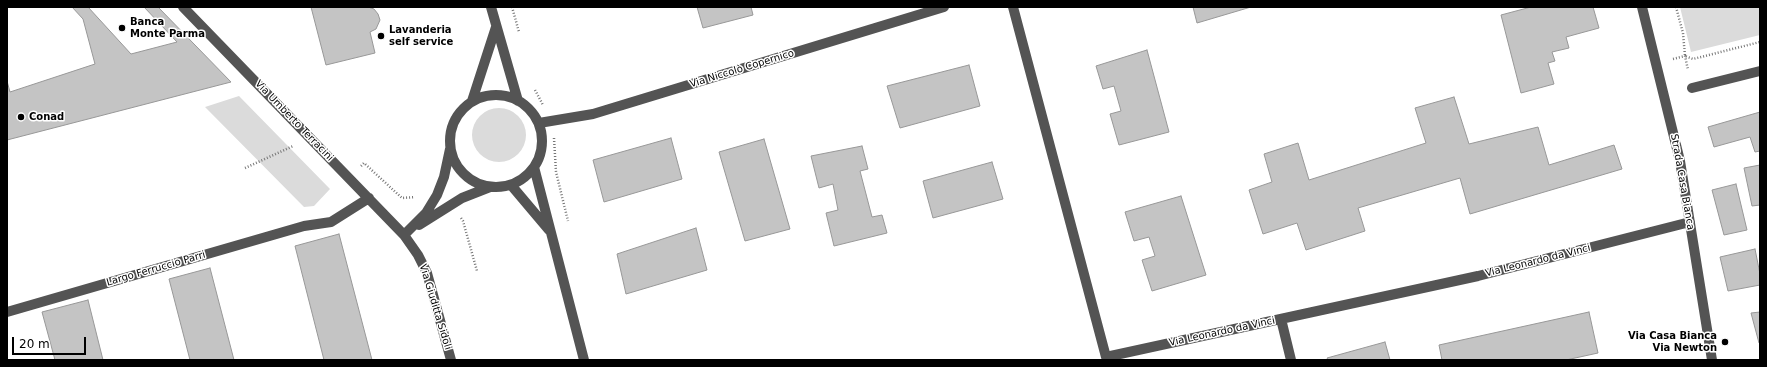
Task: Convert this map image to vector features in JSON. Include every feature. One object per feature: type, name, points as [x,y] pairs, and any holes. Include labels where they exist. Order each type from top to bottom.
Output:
[{"type":"street","name":"Via Umberto Terracini","points":[[183,7],[404,235]]},
{"type":"street","points":[[491,7],[518,100]]},
{"type":"street","name":"Via Niccolò Copernico","points":[[539,124],[593,114],[944,7]]},
{"type":"street","name":"Via Leonardo da Vinci","points":[[1014,7],[1106,357],[1478,276],[1690,222]]},
{"type":"street","name":"Strada Casa Bianca","points":[[1642,7],[1680,161],[1712,360]]},
{"type":"street","points":[[472,101],[496,27]]},
{"type":"street","points":[[1692,88],[1760,71]]},
{"type":"street","points":[[487,96],[503,96],[518,100],[530,110],[539,124],[542,138],[540,154],[534,167],[524,178],[511,185],[490,187],[462,198],[404,235],[426,213],[437,195],[444,177],[450,147],[450,134],[454,121],[462,110],[472,101],[487,96]]},
{"type":"street","points":[[450,147],[453,159],[459,169],[468,178],[478,184],[490,187]]},
{"type":"street","points":[[534,167],[584,360]]},
{"type":"street","points":[[511,185],[551,233]]},
{"type":"street","name":"Largo Ferruccio Parri","points":[[7,312],[304,226],[331,222],[369,198]]},
{"type":"street","name":"Via Giuditta Sidoli","points":[[404,235],[418,255],[427,273],[451,360]]},
{"type":"street","points":[[1281,319],[1291,360]]},
{"type":"path","points":[[512,7],[520,36]]},
{"type":"path","points":[[1676,7],[1683,33],[1685,56],[1692,88]]},
{"type":"path","points":[[1657,63],[1685,56],[1693,59],[1760,42]]},
{"type":"path","points":[[532,86],[553,122],[556,172],[569,225]]},
{"type":"shaded area","points":[[1680,7],[1760,7],[1760,35],[1691,52]]},
{"type":"shaded area","points":[[239,96],[330,189],[314,206],[304,207],[205,107]]},
{"type":"shaded area","points":[[499,108],[509,110],[518,116],[524,125],[526,135],[524,145],[518,154],[509,160],[499,162],[489,160],[480,154],[474,145],[472,135],[474,125],[480,116],[489,110]]},
{"type":"building","points":[[72,7],[88,7],[131,54],[177,42],[144,7],[158,7],[231,82],[7,140],[7,81],[10,92],[95,64],[83,19]]},
{"type":"building","points":[[311,7],[368,7],[374,9],[380,20],[376,29],[370,32],[375,53],[326,65]]},
{"type":"building","points":[[697,7],[751,7],[753,15],[703,28]]},
{"type":"building","points":[[1193,7],[1251,7],[1197,23]]},
{"type":"building","points":[[1531,7],[1593,7],[1599,28],[1566,37],[1569,48],[1552,52],[1555,61],[1548,63],[1554,84],[1521,93],[1501,15]]},
{"type":"building","points":[[1147,50],[1169,132],[1119,145],[1110,114],[1121,111],[1114,86],[1103,89],[1096,66]]},
{"type":"building","points":[[969,65],[980,106],[900,128],[887,86]]},
{"type":"building","points":[[1454,97],[1469,144],[1538,127],[1549,165],[1614,145],[1622,169],[1470,214],[1460,178],[1358,208],[1365,231],[1306,250],[1297,223],[1263,234],[1249,190],[1272,182],[1264,154],[1298,143],[1309,180],[1426,143],[1415,108]]},
{"type":"building","points":[[1760,112],[1760,151],[1755,152],[1750,137],[1714,147],[1708,127]]},
{"type":"building","points":[[671,138],[682,179],[604,202],[593,160]]},
{"type":"building","points":[[764,139],[790,229],[745,241],[719,152]]},
{"type":"building","points":[[862,146],[868,169],[860,171],[872,217],[882,215],[887,233],[834,246],[826,213],[838,210],[833,184],[819,188],[811,156]]},
{"type":"building","points":[[992,162],[1003,199],[933,218],[923,181]]},
{"type":"building","points":[[1760,165],[1760,205],[1752,206],[1744,168]]},
{"type":"building","points":[[1736,184],[1747,230],[1724,235],[1712,190]]},
{"type":"building","points":[[1181,196],[1206,275],[1152,291],[1142,260],[1155,256],[1149,237],[1134,241],[1125,212]]},
{"type":"building","points":[[696,228],[707,270],[626,294],[617,254]]},
{"type":"building","points":[[339,234],[372,360],[324,360],[295,246]]},
{"type":"building","points":[[1755,249],[1760,274],[1760,285],[1728,291],[1720,257]]},
{"type":"building","points":[[210,268],[234,360],[190,360],[169,279]]},
{"type":"building","points":[[88,300],[103,360],[55,360],[42,312]]},
{"type":"building","points":[[1589,312],[1598,353],[1566,360],[1442,360],[1439,345]]},
{"type":"building","points":[[1760,312],[1760,343],[1759,343],[1751,313]]},
{"type":"building","points":[[1385,342],[1390,360],[1328,360],[1327,358]]},
{"type":"place","name":"Banca Monte Parma","points":[[122,28]]},
{"type":"place","name":"Lavanderia self service","points":[[381,36]]},
{"type":"place","name":"Conad","points":[[21,117]]},
{"type":"place","name":"Via Casa Bianca Via Newton","points":[[1725,342]]}]
